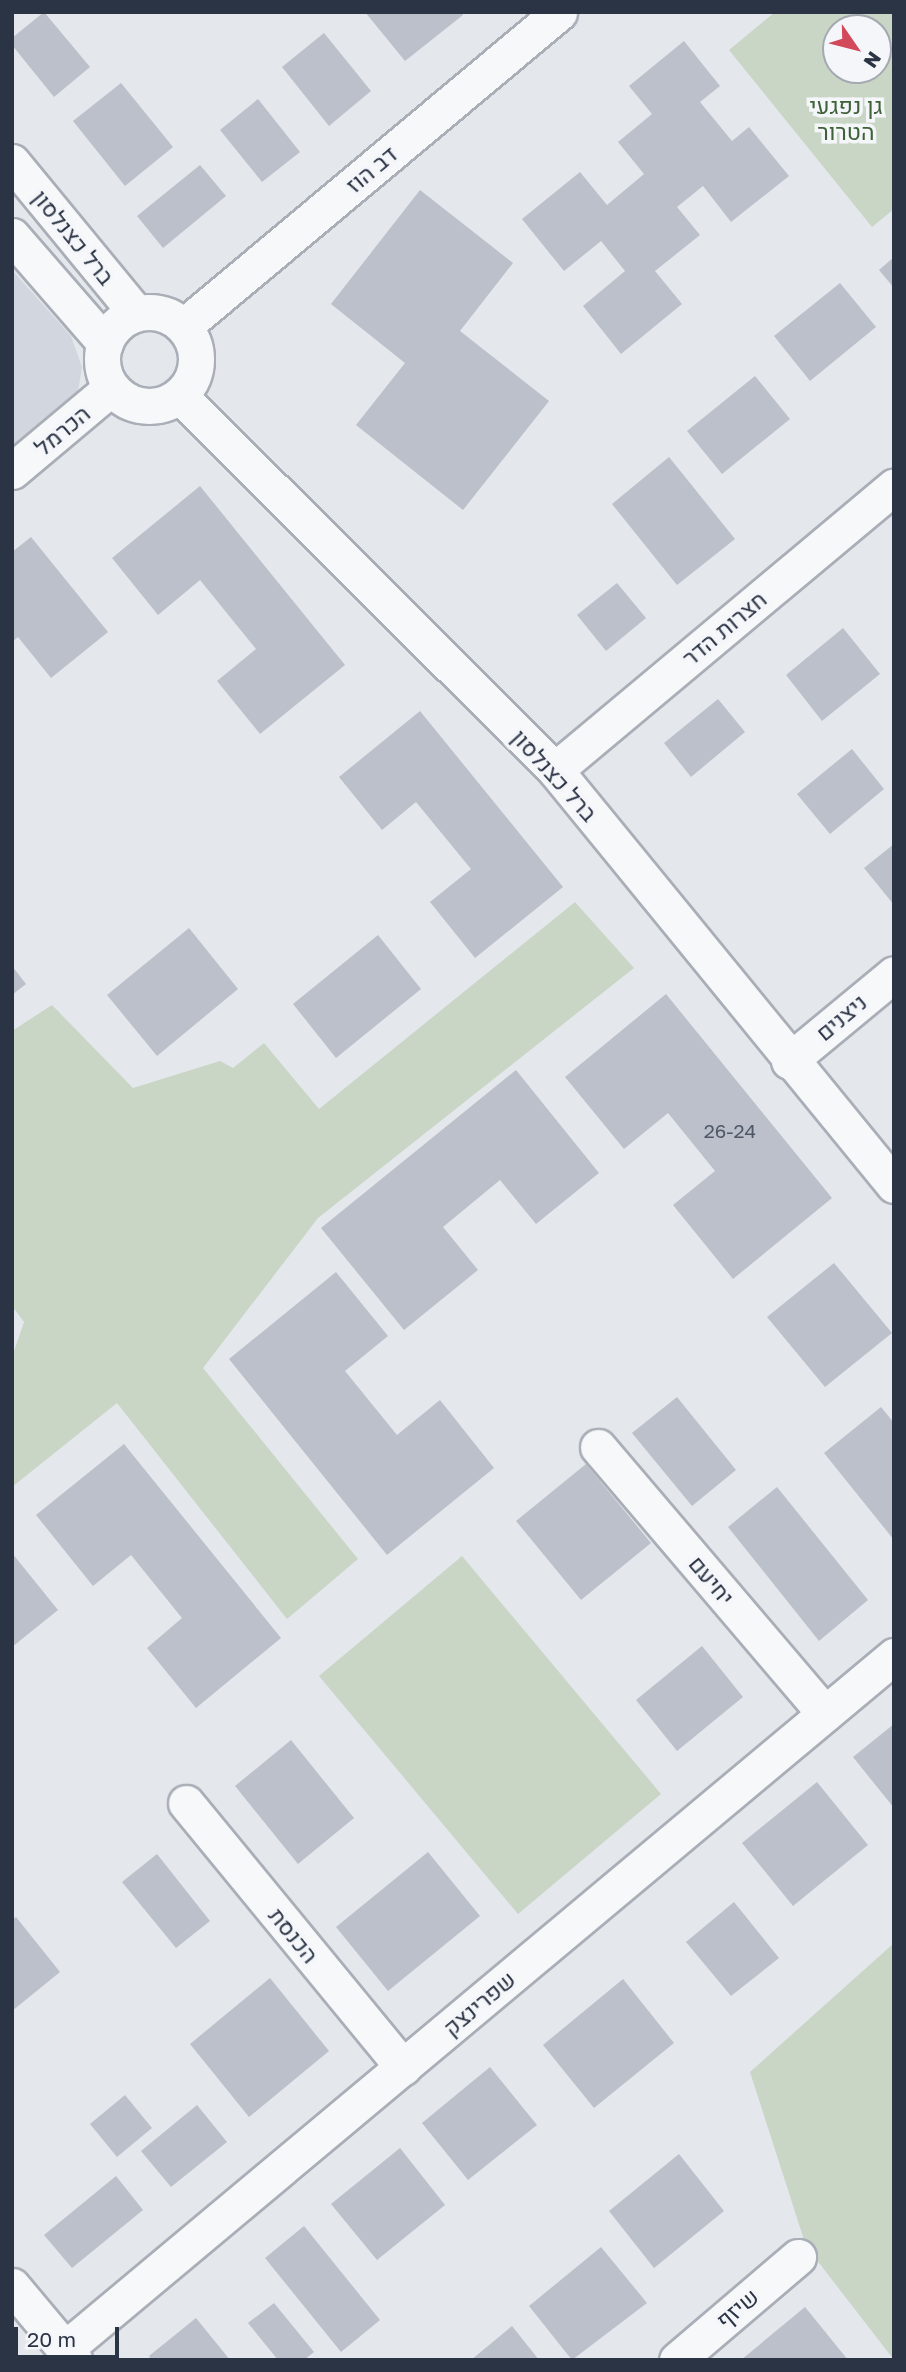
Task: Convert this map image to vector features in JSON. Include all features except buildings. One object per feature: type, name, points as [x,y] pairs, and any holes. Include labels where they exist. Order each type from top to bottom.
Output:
[{"type":"street","name":"דב הוז","points":[[184,326],[559,12]]},
{"type":"street","name":"ברל כצנלסון","points":[[12,162],[136,313]]},
{"type":"street","name":"ברל כצנלסון","points":[[12,236],[104,342]]},
{"type":"street","points":[[153,311],[184,326],[192,338],[196,362],[190,384],[180,396],[152,407],[136,405],[111,388],[103,366],[104,342],[122,319],[136,313],[153,311]]},
{"type":"street","name":"הכרמל","points":[[12,471],[111,388]]},
{"type":"street","name":"ברל כצנלסון","points":[[180,396],[555,770],[789,1061],[894,1185]]},
{"type":"street","name":"חצרות הדר","points":[[555,770],[894,487]]},
{"type":"street","name":"ניצנים","points":[[789,1061],[894,974]]},
{"type":"street","name":"יחיעם","points":[[598,1447],[825,1714]]},
{"type":"street","name":"שפרינצק","points":[[69,2354],[403,2067],[894,1656]]},
{"type":"street","name":"הכנסת","points":[[186,1803],[403,2067]]},
{"type":"street","name":"שיזף","points":[[677,2360],[798,2257]]},
{"type":"street","points":[[12,2286],[69,2354]]},
{"type":"shaded area","points":[[12,270],[71,336],[82,367],[77,397],[12,453]]},
{"type":"green space","name":"גן נפגעי הטרור","points":[[775,12],[894,12],[894,209],[872,227],[729,50]]},
{"type":"green space","points":[[575,902],[634,968],[318,1218],[203,1368],[358,1559],[287,1619],[117,1403],[12,1487],[12,1357],[24,1322],[12,1306],[12,1031],[52,1005],[133,1088],[220,1061],[233,1068],[264,1043],[319,1109]]},
{"type":"green space","points":[[462,1556],[661,1794],[518,1914],[319,1676]]},
{"type":"green space","points":[[894,1943],[894,2360],[806,2246],[750,2072]]}]
